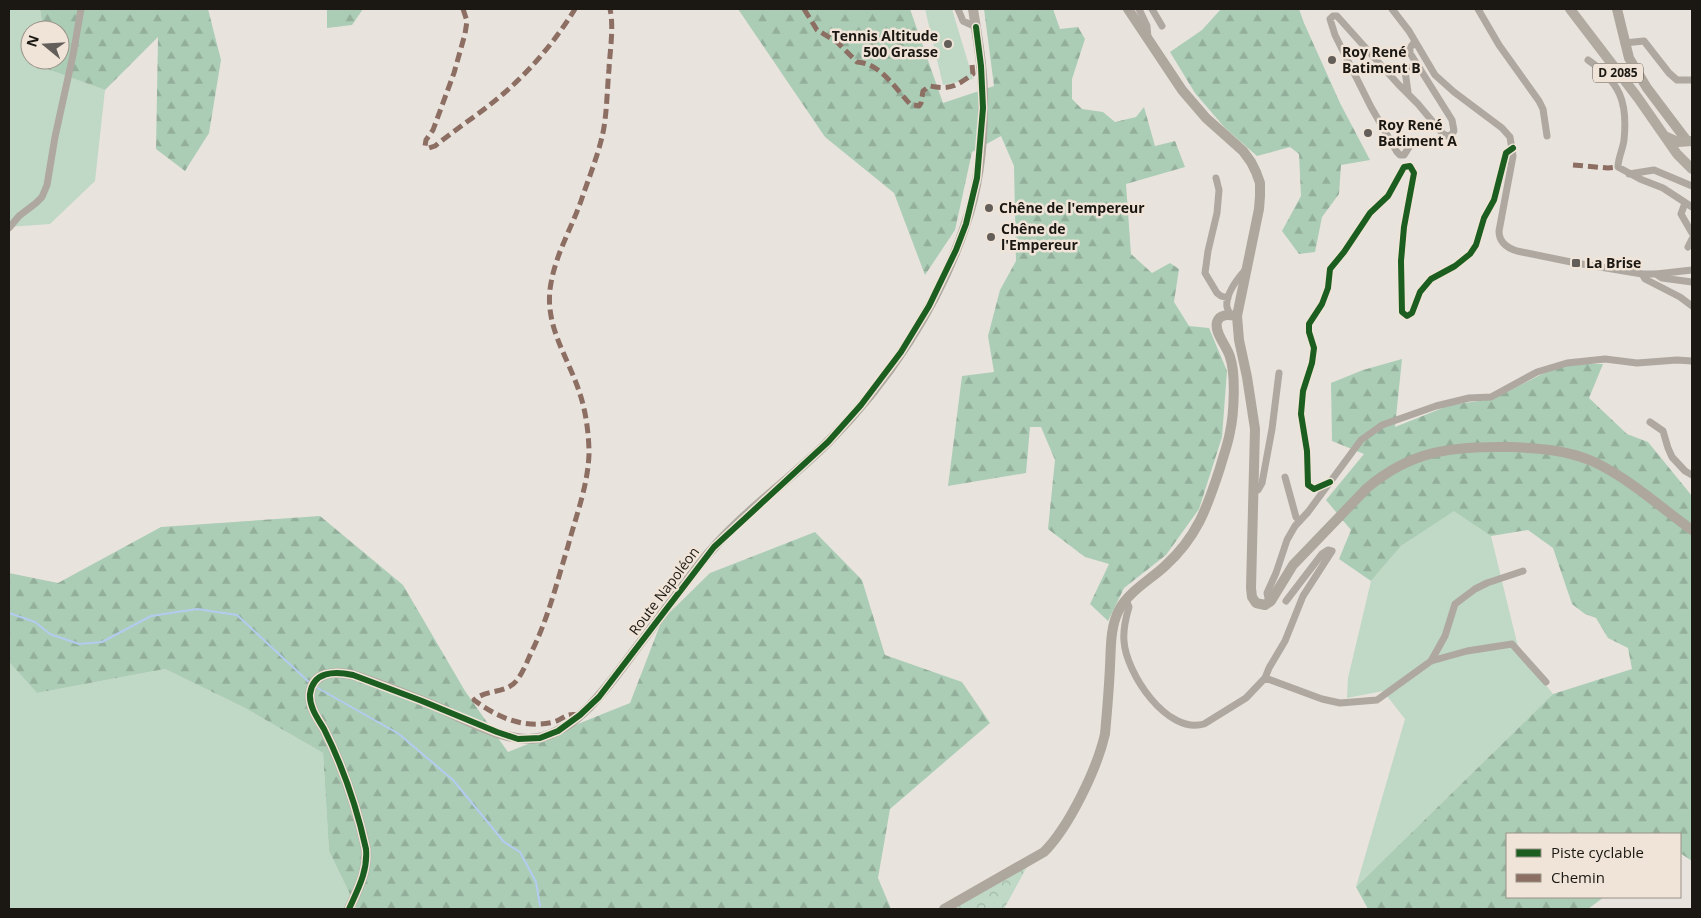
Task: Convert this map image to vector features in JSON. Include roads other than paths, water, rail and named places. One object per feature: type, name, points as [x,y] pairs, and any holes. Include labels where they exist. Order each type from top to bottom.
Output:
[{"type":"main road","name":"Route Napoléon","points":[[350,909],[364,877],[366,849],[342,767],[311,705],[310,693],[316,681],[322,675],[331,672],[342,672],[518,739],[535,738],[549,734],[570,723],[588,708],[608,685],[714,546],[828,442],[861,405],[891,366],[929,306],[956,250],[966,224],[977,178],[984,108],[981,66],[973,9]]},
{"type":"main road","points":[[1128,9],[1182,90],[1206,118],[1243,151],[1256,172],[1260,183],[1260,196],[1246,268],[1234,316],[1247,377],[1255,429],[1252,597],[1256,603],[1262,605],[1269,603],[1293,565],[1367,488],[1392,468],[1446,450],[1479,446],[1517,447],[1557,450],[1575,455],[1592,461],[1630,484],[1692,530]]},
{"type":"main road","name":"D 2085","points":[[1570,9],[1682,160],[1692,169]]},
{"type":"main road","points":[[1617,9],[1624,43],[1633,66],[1690,141]]},
{"type":"main road","points":[[1666,137],[1673,141],[1690,141]]},
{"type":"main road","points":[[1682,160],[1690,141]]},
{"type":"main road","points":[[944,909],[1044,852],[1052,844],[1071,815],[1094,770],[1102,749],[1105,734],[1113,629],[1116,616],[1126,600],[1180,552],[1194,534],[1210,498],[1230,432],[1233,367],[1230,355],[1217,327],[1217,322],[1220,317],[1234,316]]},
{"type":"street","points":[[9,228],[19,216],[42,197],[47,185],[81,9]]},
{"type":"street","points":[[958,9],[963,21],[976,27]]},
{"type":"street","points":[[1139,9],[1147,26],[1148,39]]},
{"type":"street","points":[[1152,9],[1162,26]]},
{"type":"street","points":[[1392,9],[1415,41],[1435,75],[1454,92],[1502,128],[1510,137],[1512,156],[1499,231],[1502,241],[1510,248],[1576,263],[1642,274],[1692,270]]},
{"type":"street","points":[[1478,9],[1499,45],[1539,101],[1543,109],[1547,136]]},
{"type":"street","points":[[1411,144],[1404,155],[1400,155],[1397,152],[1335,35],[1330,19],[1333,16],[1337,16],[1398,84],[1408,92],[1443,134],[1446,136],[1450,135],[1454,131],[1452,120],[1410,54],[1410,48],[1415,41]]},
{"type":"street","points":[[1624,43],[1644,42],[1677,80],[1692,80]]},
{"type":"street","points":[[1588,60],[1602,70],[1620,93],[1624,110],[1624,142],[1618,167],[1629,174],[1678,196],[1692,207]]},
{"type":"street","points":[[1408,66],[1405,71],[1408,92]]},
{"type":"street","points":[[1330,482],[1314,489],[1308,485],[1308,452],[1301,414],[1303,391],[1312,363],[1314,348],[1309,332],[1309,324],[1322,304],[1328,288],[1330,269],[1344,252],[1370,213],[1388,196],[1404,167],[1410,166],[1414,173],[1403,236],[1401,261],[1402,312],[1407,316],[1412,313],[1420,292],[1431,279],[1455,266],[1470,254],[1476,245],[1484,218],[1494,200],[1506,153],[1512,148]]},
{"type":"street","points":[[1629,174],[1654,170],[1692,186]]},
{"type":"street","points":[[1216,178],[1219,190],[1218,213],[1208,251],[1205,273],[1217,293],[1228,298]]},
{"type":"street","points":[[1685,202],[1681,214],[1692,233]]},
{"type":"street","points":[[1688,247],[1692,239]]},
{"type":"street","points":[[1234,316],[1227,307],[1228,298],[1246,268]]},
{"type":"street","points":[[1642,274],[1645,278],[1692,306]]},
{"type":"street","points":[[1656,274],[1662,278],[1692,282]]},
{"type":"street","points":[[1269,603],[1266,593],[1276,573],[1287,540],[1361,440],[1382,425],[1436,406],[1469,398],[1490,397],[1520,380],[1551,366],[1605,359],[1637,363],[1677,360],[1692,361]]},
{"type":"street","points":[[1254,490],[1258,490],[1262,483],[1279,373]]},
{"type":"street","points":[[1650,422],[1663,431],[1672,457],[1685,471],[1692,475]]},
{"type":"street","points":[[1285,477],[1296,517],[1300,521]]},
{"type":"street","points":[[1126,600],[1129,607],[1126,616],[1124,642],[1130,665],[1142,687],[1164,712],[1175,721],[1196,726],[1204,724],[1246,698],[1266,678],[1269,668],[1285,642],[1303,596],[1323,562],[1332,551],[1328,550],[1322,554],[1286,601]]},
{"type":"street","points":[[1431,661],[1445,636],[1455,604],[1481,586],[1500,577],[1523,571]]},
{"type":"street","points":[[1266,678],[1322,699],[1340,702],[1377,700],[1431,661],[1466,651],[1512,644],[1546,682]]},
{"type":"waterway","points":[[9,613],[35,622],[50,634],[79,644],[102,642],[151,616],[197,609],[237,615],[310,683]]},
{"type":"waterway","points":[[316,687],[399,734],[453,780],[504,842],[520,852],[536,882],[540,906]]},
{"type":"place","name":"Tennis Altitude 500 Grasse","points":[[948,44]]},
{"type":"place","name":"Roy René Batiment B","points":[[1332,60]]},
{"type":"place","name":"Roy René Batiment A","points":[[1368,133]]},
{"type":"place","name":"Chêne de l'empereur","points":[[989,208]]},
{"type":"place","name":"Chêne de l'Empereur","points":[[991,237]]},
{"type":"place","name":"La Brise","points":[[1576,263]]}]
